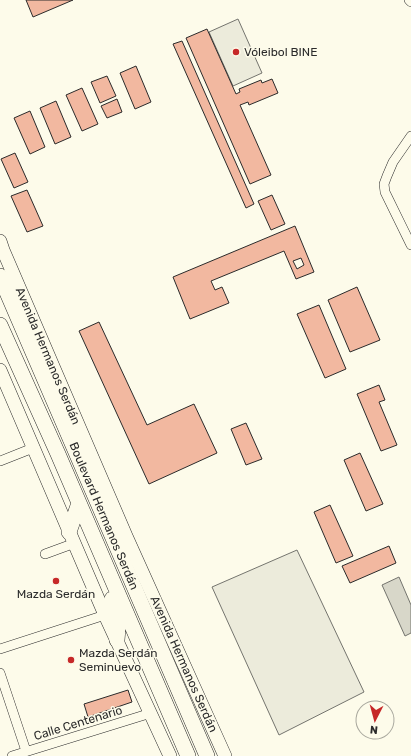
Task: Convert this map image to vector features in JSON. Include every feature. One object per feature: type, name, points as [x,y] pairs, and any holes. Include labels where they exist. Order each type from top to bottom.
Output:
[{"type":"main road","name":"Avenida Hermanos Serdán","points":[[0,240],[126,536],[225,756]]},
{"type":"main road","name":"Boulevard Hermanos Serdán","points":[[0,276],[207,756]]},
{"type":"main road","name":"Boulevard Hermanos Serdán","points":[[0,325],[58,454],[188,756]]},
{"type":"main road","points":[[0,370],[105,614],[170,756]]},
{"type":"main road","points":[[72,537],[79,503]]},
{"type":"main road","points":[[111,576],[109,589],[118,618],[117,640]]},
{"type":"main road","points":[[164,700],[162,715],[178,756]]},
{"type":"street","points":[[411,136],[393,162],[384,184],[385,192],[411,245]]},
{"type":"street","points":[[0,461],[33,448]]},
{"type":"street","points":[[45,554],[72,537]]},
{"type":"street","points":[[0,649],[105,614]]},
{"type":"street","points":[[0,673],[26,751]]},
{"type":"street","name":"Calle Centenario","points":[[12,756],[151,713]]},
{"type":"shaded area","name":"Vóleibol BINE","points":[[238,19],[262,73],[233,86],[209,32]]},
{"type":"shaded area","points":[[297,550],[364,692],[279,735],[212,587]]},
{"type":"shaded area","points":[[399,577],[411,605],[411,633],[405,636],[382,585]]},
{"type":"building","points":[[26,0],[73,0],[33,17]]},
{"type":"building","points":[[207,29],[236,94],[240,92],[239,89],[261,80],[262,83],[272,79],[278,93],[249,105],[248,102],[240,105],[271,175],[250,184],[186,38]]},
{"type":"building","points":[[182,41],[254,204],[246,208],[173,44]]},
{"type":"building","points":[[136,66],[151,102],[135,109],[120,73]]},
{"type":"building","points":[[107,76],[116,96],[100,103],[91,82]]},
{"type":"building","points":[[82,88],[98,124],[82,131],[66,95]]},
{"type":"building","points":[[117,99],[122,112],[107,118],[101,106]]},
{"type":"building","points":[[56,101],[71,137],[55,144],[40,108]]},
{"type":"building","points":[[30,111],[45,147],[30,154],[14,118]]},
{"type":"building","points":[[15,153],[28,182],[14,188],[1,159]]},
{"type":"building","points":[[27,190],[43,226],[27,232],[11,196]]},
{"type":"building","points":[[272,195],[285,224],[271,230],[258,201]]},
{"type":"building","points":[[295,226],[314,272],[296,279],[284,251],[211,281],[215,290],[222,287],[229,303],[190,319],[173,277]],"holes":[[[301,258],[304,265],[297,269],[293,261]]]},
{"type":"building","points":[[357,287],[380,340],[350,352],[328,300]]},
{"type":"building","points":[[319,305],[346,369],[325,378],[297,314]]},
{"type":"building","points":[[99,322],[147,425],[194,404],[217,453],[149,484],[79,331]]},
{"type":"building","points":[[379,385],[385,400],[379,402],[397,445],[381,451],[357,394]]},
{"type":"building","points":[[246,423],[262,459],[246,465],[231,429]]},
{"type":"building","points":[[360,453],[383,504],[366,511],[344,460]]},
{"type":"building","points":[[330,505],[353,556],[336,563],[314,512]]},
{"type":"building","points":[[389,546],[396,563],[350,583],[342,566]]},
{"type":"building","points":[[128,690],[132,702],[88,717],[84,704]]},
{"type":"place","name":"Vóleibol BINE","points":[[236,52]]},
{"type":"place","name":"Mazda Serdán","points":[[56,581]]},
{"type":"place","name":"Mazda Serdán Seminuevo","points":[[71,660]]}]
